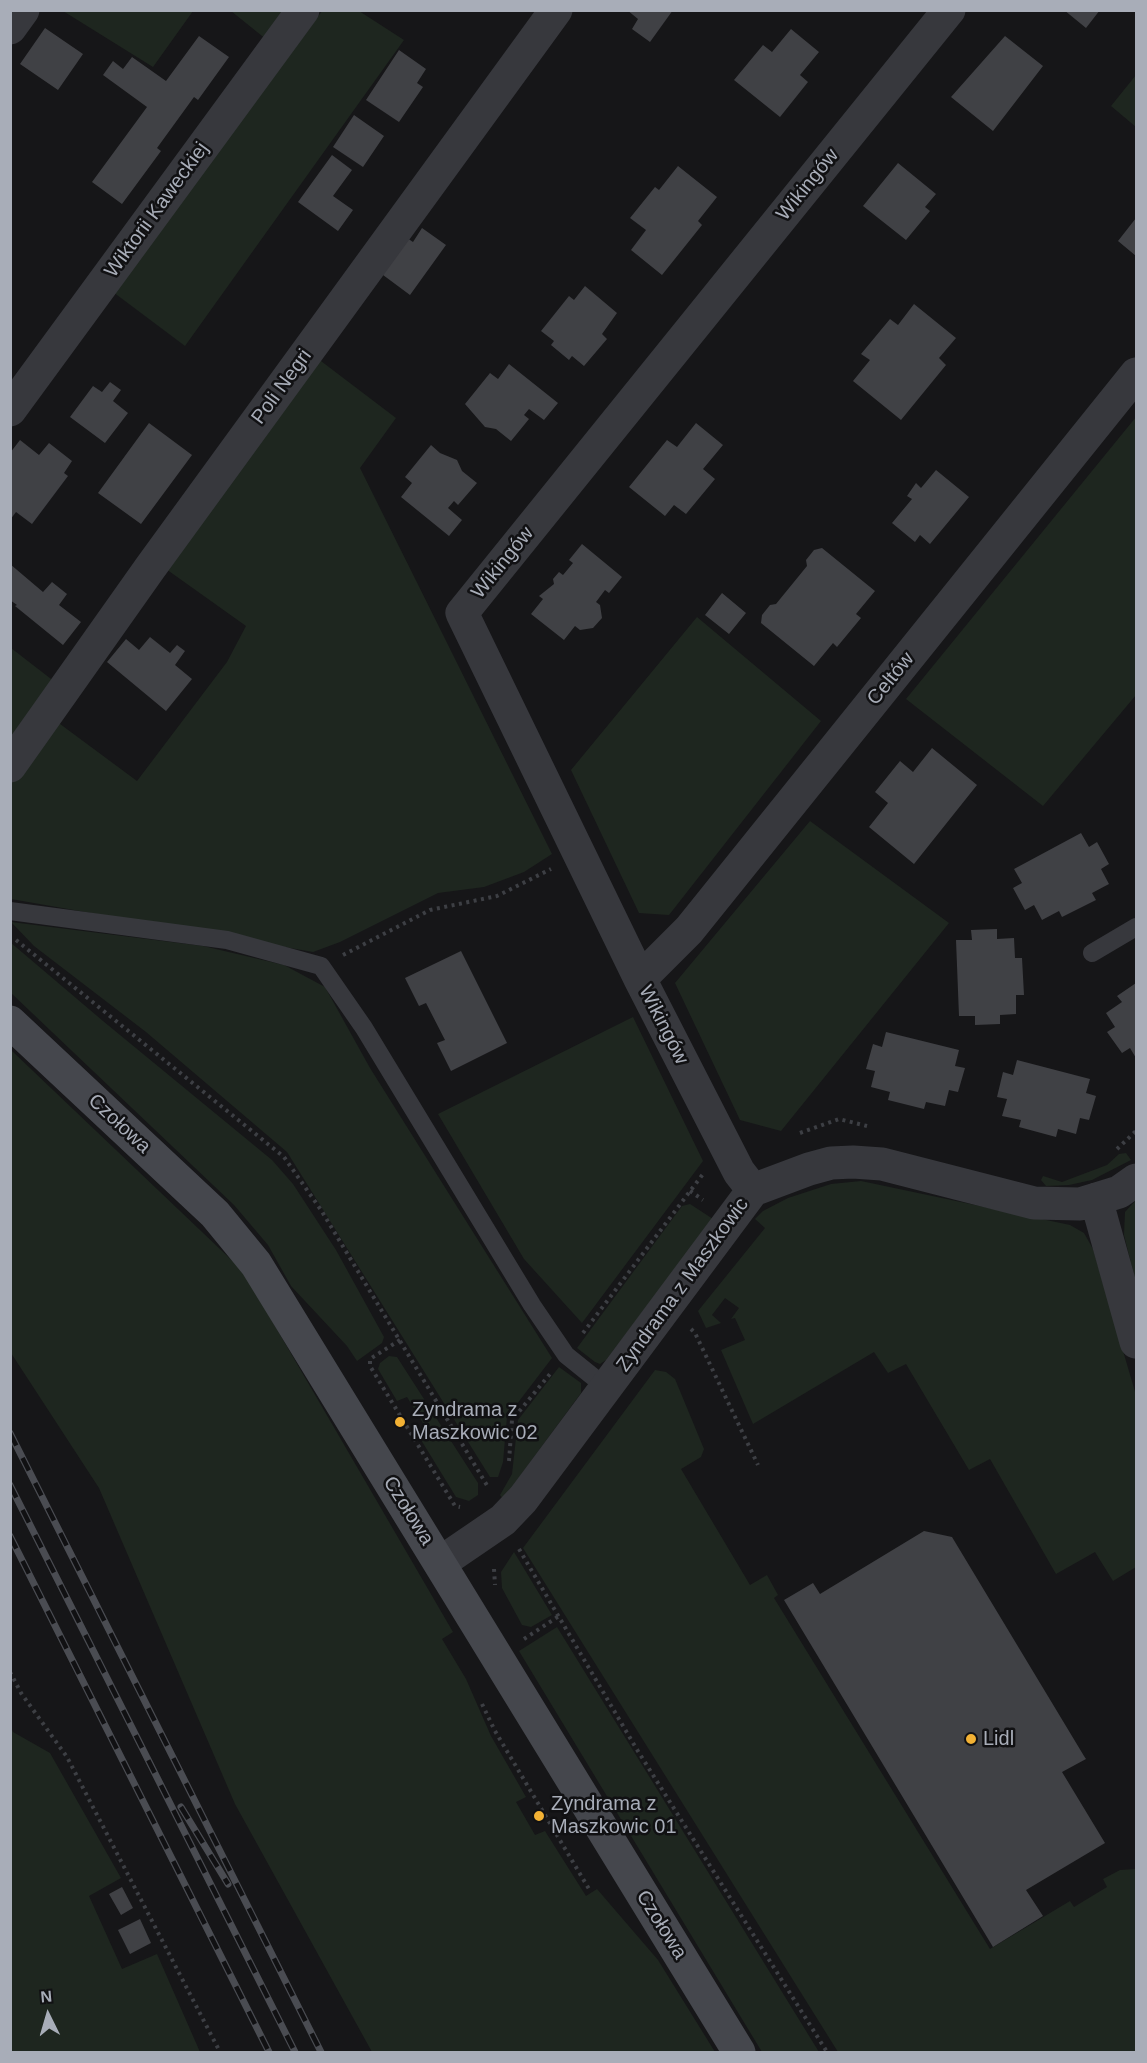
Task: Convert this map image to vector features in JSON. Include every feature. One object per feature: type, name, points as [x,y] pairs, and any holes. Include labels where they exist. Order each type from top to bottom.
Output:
[{"type":"street","points":[[10,28],[22,10]]},
{"type":"street","name":"Wiktorii Kaweckiej","points":[[10,410],[303,10]]},
{"type":"street","name":"Poli Negri","points":[[10,766],[150,568],[556,10]]},
{"type":"street","name":"Wikingów","points":[[753,1190],[739,1172],[640,980],[462,613],[949,10]]},
{"type":"street","name":"Celtów","points":[[640,980],[689,930],[1137,374]]},
{"type":"street","name":"Czołowa","points":[[10,1022],[215,1214],[256,1264],[739,2052]]},
{"type":"street","name":"Zyndrama z Maszkowic","points":[[440,1563],[504,1520],[523,1499],[753,1190],[831,1163],[866,1162],[1034,1203],[1080,1204],[1119,1192],[1137,1180]]},
{"type":"street","points":[[1096,1199],[1137,1342]]},
{"type":"lane","points":[[10,911],[227,940],[321,966],[364,1028],[531,1305],[566,1355],[607,1388]]},
{"type":"lane","points":[[1092,952],[1137,927]]},
{"type":"path","points":[[321,966],[430,910],[497,896],[578,855]]},
{"type":"path","points":[[10,936],[284,1157],[321,1210],[491,1493]]},
{"type":"path","points":[[684,1323],[695,1333],[758,1465]]},
{"type":"path","points":[[400,1340],[370,1359],[370,1366],[455,1506],[467,1509]]},
{"type":"path","points":[[519,1548],[636,1748],[827,2052]]},
{"type":"path","points":[[519,1630],[524,1639],[559,1616]]},
{"type":"path","points":[[10,1672],[21,1693],[67,1757],[220,2052]]},
{"type":"shaded area","points":[[63,11],[193,11],[153,67]]},
{"type":"shaded area","points":[[231,11],[289,11],[267,40]]},
{"type":"shaded area","points":[[322,11],[359,11],[404,40],[185,346],[113,292]]},
{"type":"shaded area","points":[[1136,75],[1136,127],[1111,106]]},
{"type":"shaded area","points":[[317,358],[396,418],[360,468],[552,854],[524,872],[484,887],[438,893],[340,942],[313,952],[11,899],[11,780],[52,718],[137,781],[227,662],[246,626],[166,569]]},
{"type":"shaded area","points":[[1136,417],[1136,695],[1043,806],[906,699]]},
{"type":"shaded area","points":[[697,617],[821,721],[669,915],[639,913],[571,770]]},
{"type":"shaded area","points":[[11,648],[55,682],[11,738]]},
{"type":"shaded area","points":[[810,821],[949,923],[781,1131],[740,1120],[675,983]]},
{"type":"shaded area","points":[[11,922],[203,946],[284,965],[325,987],[370,1068],[552,1358],[507,1417],[503,1462],[498,1477],[490,1477],[287,1152],[146,1032],[34,946]]},
{"type":"shaded area","points":[[10,942],[272,1160],[293,1184],[336,1250],[384,1337],[382,1343],[357,1361],[347,1346],[291,1286],[268,1245],[234,1205],[11,993]]},
{"type":"shaded area","points":[[633,1017],[703,1161],[582,1323],[524,1259],[438,1114]]},
{"type":"shaded area","points":[[11,1050],[243,1271],[453,1632],[442,1639],[466,1679],[491,1736],[526,1797],[516,1802],[535,1835],[545,1831],[586,1896],[597,1889],[658,1960],[715,2052],[372,2052],[235,1804],[99,1488],[11,1353]]},
{"type":"shaded area","points":[[1126,1153],[1131,1160],[1092,1180],[1069,1185],[1046,1186],[1041,1180],[1043,1176],[1062,1182],[1107,1165],[1119,1154]]},
{"type":"shaded area","points":[[861,1181],[1070,1225],[1084,1233],[1093,1249],[1136,1395],[1136,1567],[1113,1581],[1095,1552],[1056,1574],[990,1459],[969,1470],[906,1364],[888,1373],[874,1352],[753,1424],[721,1350],[745,1340],[735,1318],[731,1319],[739,1308],[725,1298],[712,1315],[721,1323],[706,1328],[698,1311],[765,1228],[755,1219],[763,1211],[788,1198],[831,1184]]},
{"type":"shaded area","points":[[1136,1200],[1136,1283],[1124,1235],[1125,1212]]},
{"type":"shaded area","points":[[690,1204],[713,1219],[606,1360],[600,1364],[595,1362],[577,1348],[682,1206]]},
{"type":"shaded area","points":[[389,1356],[397,1357],[478,1483],[478,1495],[469,1501],[456,1497],[418,1435],[426,1428],[407,1397],[397,1401],[378,1369],[380,1363]]},
{"type":"shaded area","points":[[559,1367],[581,1383],[581,1393],[503,1499],[500,1495],[512,1474],[518,1420]]},
{"type":"shaded area","points":[[655,1370],[666,1372],[675,1379],[704,1449],[701,1457],[681,1469],[750,1585],[767,1575],[778,1595],[774,1598],[990,1949],[1070,1901],[1074,1907],[1107,1887],[1103,1879],[1120,1870],[1136,1869],[1136,2052],[838,2052],[523,1548]]},
{"type":"shaded area","points":[[514,1552],[552,1615],[531,1627],[522,1625],[502,1588],[501,1572]]},
{"type":"shaded area","points":[[557,1627],[819,2052],[762,2052],[519,1651]]},
{"type":"shaded area","points":[[11,1727],[13,1732],[50,1753],[121,1878],[89,1896],[122,1969],[157,1954],[200,2052],[11,2052]]},
{"type":"building","points":[[627,10],[673,10],[650,42],[632,29],[638,19]]},
{"type":"building","points":[[1064,10],[1100,10],[1086,28]]},
{"type":"building","points":[[45,28],[83,54],[58,90],[20,64]]},
{"type":"building","points":[[791,29],[819,52],[800,75],[808,82],[780,117],[734,80],[763,45],[772,52]]},
{"type":"building","points":[[199,36],[229,57],[198,100],[194,97],[157,148],[161,151],[122,204],[92,182],[147,107],[103,75],[113,61],[123,69],[132,57],[166,81]]},
{"type":"building","points":[[1005,36],[1043,66],[993,131],[951,97]]},
{"type":"building","points":[[399,50],[426,69],[417,83],[423,87],[399,122],[366,100]]},
{"type":"building","points":[[354,115],[384,136],[363,167],[333,147]]},
{"type":"building","points":[[332,155],[352,170],[333,196],[353,210],[338,231],[298,202]]},
{"type":"building","points":[[898,163],[936,194],[925,207],[930,211],[906,240],[863,206]]},
{"type":"building","points":[[678,166],[717,197],[698,221],[702,225],[662,275],[631,250],[646,230],[630,218],[655,187],[659,190]]},
{"type":"building","points":[[1136,218],[1136,256],[1118,241]]},
{"type":"building","points":[[422,228],[446,245],[410,295],[379,272],[404,236],[413,242]]},
{"type":"building","points":[[585,286],[617,313],[602,334],[607,339],[584,366],[572,356],[569,360],[551,345],[554,341],[541,331],[569,296],[574,300]]},
{"type":"building","points":[[914,304],[956,338],[939,358],[946,365],[901,420],[853,381],[870,360],[861,354],[890,319],[898,325]]},
{"type":"building","points":[[509,364],[558,403],[544,420],[529,409],[524,415],[529,419],[511,441],[496,429],[485,427],[465,404],[490,373],[498,379]]},
{"type":"building","points":[[110,382],[121,390],[113,401],[128,413],[105,443],[70,417],[93,386],[102,392]]},
{"type":"building","points":[[149,423],[192,455],[141,524],[98,493]]},
{"type":"building","points":[[696,423],[723,445],[703,469],[715,479],[686,514],[674,505],[665,516],[629,487],[667,440],[677,447]]},
{"type":"building","points":[[20,440],[39,455],[49,443],[72,461],[64,473],[68,476],[32,524],[16,512],[10,520],[10,453]]},
{"type":"building","points":[[431,445],[440,453],[457,460],[462,471],[477,483],[458,505],[454,501],[448,508],[462,520],[449,536],[401,497],[412,483],[405,477]]},
{"type":"building","points":[[936,470],[969,497],[930,544],[920,535],[915,542],[892,523],[912,499],[907,496],[916,483],[921,488]]},
{"type":"building","points":[[582,544],[622,577],[609,593],[605,590],[596,602],[600,605],[602,618],[593,628],[580,630],[575,626],[564,640],[531,614],[543,599],[539,596],[554,584],[553,579],[559,572],[563,575],[573,563],[569,560]]},
{"type":"building","points":[[822,548],[875,591],[856,614],[861,618],[837,647],[833,643],[814,666],[761,623],[762,615],[770,605],[776,604],[807,566],[806,560],[814,550]]},
{"type":"building","points":[[10,564],[43,592],[52,582],[67,594],[59,605],[81,622],[63,645],[10,600]]},
{"type":"building","points":[[722,593],[746,613],[729,634],[705,615]]},
{"type":"building","points":[[150,637],[170,653],[177,645],[185,651],[175,665],[192,679],[166,711],[107,662],[126,639],[139,650]]},
{"type":"building","points":[[932,748],[977,785],[914,864],[869,827],[888,803],[875,792],[900,761],[913,772]]},
{"type":"building","points":[[1081,833],[1089,847],[1097,842],[1109,864],[1101,869],[1109,884],[1092,893],[1096,900],[1062,917],[1059,911],[1042,920],[1034,905],[1025,910],[1013,888],[1022,883],[1014,869]]},
{"type":"building","points":[[997,929],[997,939],[1014,938],[1015,958],[1022,958],[1024,995],[1016,995],[1016,1014],[1000,1015],[1000,1024],[975,1025],[975,1016],[959,1016],[956,940],[972,940],[971,930]]},
{"type":"building","points":[[461,951],[507,1043],[451,1071],[437,1043],[445,1040],[426,1003],[419,1006],[405,978]]},
{"type":"building","points":[[1136,983],[1136,1058],[1130,1048],[1122,1053],[1107,1032],[1115,1027],[1106,1013],[1122,1002],[1117,996]]},
{"type":"building","points":[[886,1032],[959,1050],[955,1066],[965,1068],[958,1092],[949,1090],[945,1106],[926,1102],[924,1109],[888,1100],[890,1092],[871,1087],[875,1071],[866,1069],[873,1044],[882,1047]]},
{"type":"building","points":[[1017,1060],[1090,1079],[1086,1093],[1096,1096],[1089,1120],[1080,1118],[1076,1134],[1058,1129],[1056,1137],[1019,1127],[1021,1120],[1002,1116],[1007,1099],[997,1097],[1003,1072],[1013,1075]]},
{"type":"building","name":"Lidl","points":[[924,1531],[952,1537],[1086,1759],[1062,1772],[1105,1843],[1026,1890],[1043,1916],[993,1947],[784,1600],[813,1583],[820,1594]]},
{"type":"building","points":[[122,1887],[133,1908],[121,1915],[109,1894]]},
{"type":"building","points":[[140,1919],[151,1943],[130,1954],[118,1930]]},
{"type":"railway","points":[[10,1433],[321,2052]]},
{"type":"railway","points":[[10,1485],[295,2052]]},
{"type":"railway","points":[[10,1536],[269,2052]]},
{"type":"railway","points":[[181,1807],[228,1884]]},
{"type":"place","name":"Zyndrama z Maszkowic 02","points":[[400,1422]]},
{"type":"place","name":"Lidl","points":[[971,1739]]},
{"type":"place","name":"Zyndrama z Maszkowic 01","points":[[539,1816]]}]
